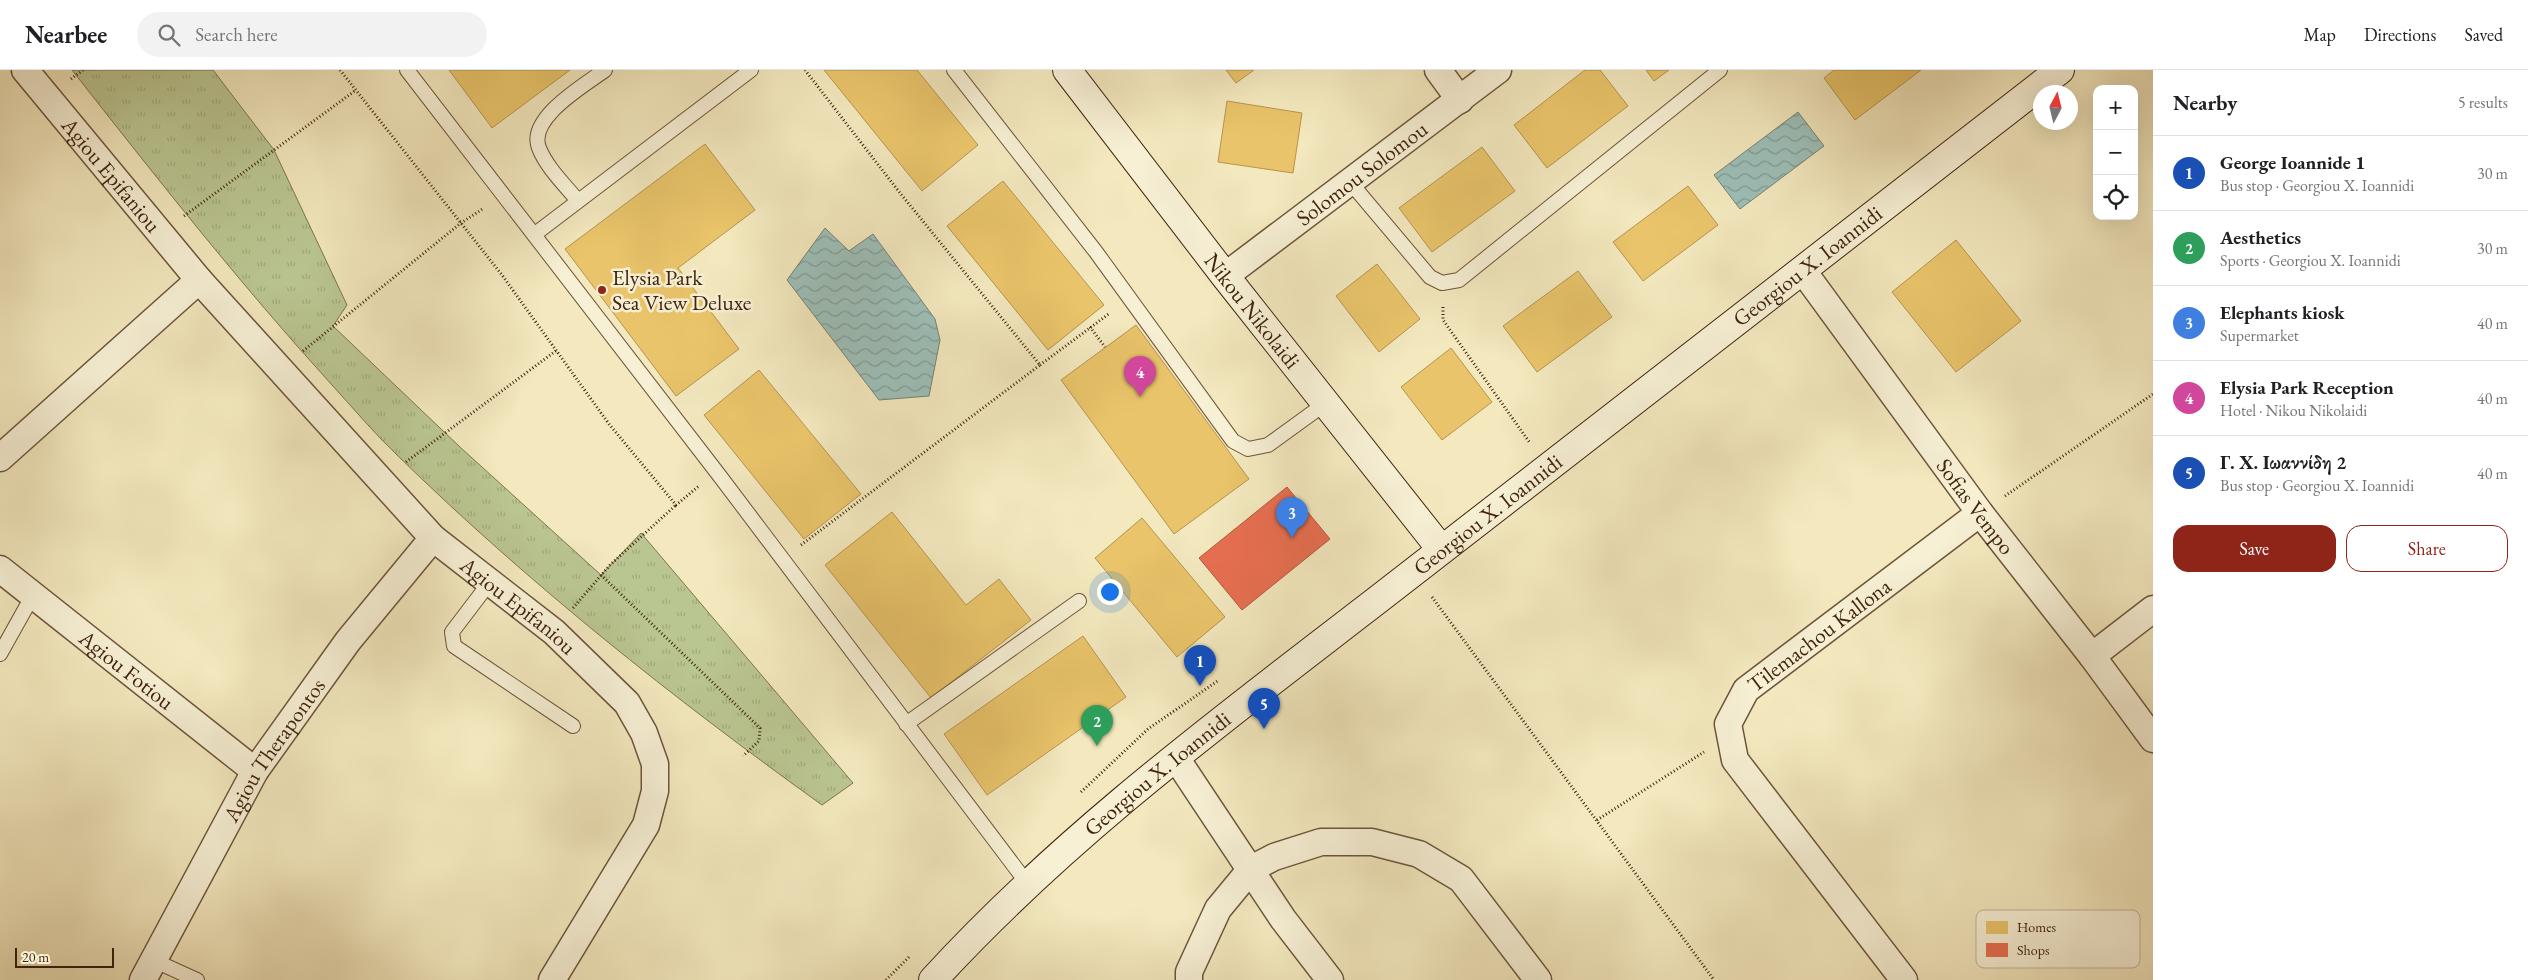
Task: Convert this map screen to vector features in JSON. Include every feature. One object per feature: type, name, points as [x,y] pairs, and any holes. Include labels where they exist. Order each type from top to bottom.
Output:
[{"type":"street","name":"Agiou Epifaniou","points":[[25,70],[199,280],[433,538],[554,632],[626,703],[644,733],[655,764],[655,791],[646,825],[552,980]]},
{"type":"street","name":"Nikou Nikolaidi","points":[[1067,70],[1225,276],[1441,550]]},
{"type":"street","points":[[1438,70],[1460,100]]},
{"type":"street","name":"Solomou Solomou","points":[[1225,276],[1498,70]]},
{"type":"street","name":"Georgiou X. Ioannidi","points":[[933,980],[1027,883],[1106,813],[1441,550],[2060,70]]},
{"type":"street","name":"Sofias Vempo","points":[[1803,271],[1980,513],[2092,656],[2153,739]]},
{"type":"street","points":[[0,458],[199,280]]},
{"type":"street","name":"Tilemachou Kallona","points":[[1904,980],[1735,760],[1728,724],[1746,690],[1980,513]]},
{"type":"street","name":"Agiou Therapontos","points":[[148,970],[256,771],[348,641],[433,538]]},
{"type":"street","name":"Agiou Fotiou","points":[[0,569],[256,771]]},
{"type":"street","points":[[2092,656],[2153,609]]},
{"type":"street","points":[[1176,758],[1283,919],[1330,980]]},
{"type":"street","points":[[1189,980],[1189,972],[1218,909],[1251,870],[1274,858],[1321,842],[1372,842],[1419,854],[1461,879],[1538,980]]},
{"type":"lane","points":[[407,70],[719,474],[1027,883]]},
{"type":"lane","points":[[578,201],[545,160],[538,146],[540,129],[547,114],[605,70]]},
{"type":"lane","points":[[535,234],[751,70]]},
{"type":"lane","points":[[954,70],[1129,298],[1233,441],[1248,449],[1268,445],[1326,403]]},
{"type":"lane","points":[[1350,182],[1430,277],[1442,283],[1459,280],[1720,70]]},
{"type":"lane","points":[[490,582],[452,632],[454,646],[573,726]]},
{"type":"lane","points":[[0,654],[33,595]]},
{"type":"lane","points":[[906,724],[1079,601]]},
{"type":"lane","points":[[148,970],[197,980]]},
{"type":"path","points":[[340,70],[557,350],[609,424],[676,505]]},
{"type":"path","points":[[805,70],[900,193],[1040,364]]},
{"type":"path","points":[[160,234],[356,90]]},
{"type":"path","points":[[280,371],[460,223]]},
{"type":"path","points":[[1442,283],[1444,320],[1530,443],[1540,450],[1548,467]]},
{"type":"path","points":[[783,560],[1129,298]]},
{"type":"path","points":[[1090,327],[1106,347]]},
{"type":"path","points":[[381,480],[557,350]]},
{"type":"path","points":[[1980,513],[2153,394]]},
{"type":"path","points":[[554,632],[601,576],[676,505],[697,487],[719,474]]},
{"type":"path","points":[[1414,572],[1714,980]]},
{"type":"path","points":[[601,576],[760,728],[759,742],[743,756]]},
{"type":"path","points":[[1597,820],[1730,734]]},
{"type":"green space","points":[[72,70],[213,70],[274,150],[347,305],[333,326],[461,448],[601,575],[641,533],[853,783],[822,805],[657,681],[498,549],[380,438],[298,347],[199,230]]},
{"type":"water","points":[[1798,112],[1824,146],[1740,209],[1714,175]]},
{"type":"water","points":[[825,228],[849,251],[873,234],[935,319],[940,340],[929,396],[879,400],[787,280]]},
{"type":"building: Homes","points":[[449,70],[570,70],[492,128]]},
{"type":"building: Homes","points":[[824,70],[917,70],[978,145],[922,191]]},
{"type":"building: Homes","points":[[1226,70],[1254,70],[1236,83]]},
{"type":"building: Homes","points":[[1585,70],[1600,70],[1628,106],[1547,168],[1514,125]]},
{"type":"building: Homes","points":[[1646,70],[1669,70],[1654,81]]},
{"type":"building: Homes","points":[[1834,70],[1921,70],[1855,120],[1824,78]]},
{"type":"building: Homes","points":[[1227,101],[1302,113],[1293,173],[1218,162]]},
{"type":"building: Homes","points":[[705,144],[755,210],[678,268],[739,349],[676,396],[565,249]]},
{"type":"building: Homes","points":[[1482,147],[1515,191],[1432,252],[1399,208]]},
{"type":"building: Homes","points":[[1003,181],[1104,305],[1048,350],[947,226]]},
{"type":"building: Homes","points":[[1688,186],[1718,225],[1643,281],[1613,242]]},
{"type":"building: Homes","points":[[1956,240],[2021,321],[1956,372],[1892,292]]},
{"type":"building: Homes","points":[[1377,264],[1420,319],[1379,352],[1336,296]]},
{"type":"building: Homes","points":[[1578,271],[1612,317],[1537,372],[1503,326]]},
{"type":"building: Homes","points":[[1136,325],[1249,479],[1174,534],[1061,380]]},
{"type":"building: Homes","points":[[1451,348],[1492,402],[1442,440],[1401,387]]},
{"type":"building: Homes","points":[[759,370],[861,494],[804,539],[704,415]]},
{"type":"building: Homes","points":[[892,512],[966,605],[999,579],[1031,620],[931,698],[825,565]]},
{"type":"building: Homes","points":[[1142,518],[1225,617],[1177,657],[1095,558]]},
{"type":"building: Homes","points":[[1083,636],[1126,697],[987,795],[944,734]]},
{"type":"building: Shops","points":[[1287,487],[1330,539],[1242,610],[1199,558]]},
{"type":"place","name":"Elysia Park Sea View Deluxe","points":[[602,290]]},
{"type":"place","name":"Elysia Park Reception","points":[[1140,397]]},
{"type":"place","name":"Elephants kiosk","points":[[1292,538]]},
{"type":"place","name":"George Ioannide 1","points":[[1200,686]]},
{"type":"place","name":"Γ. Χ. Ιωαννίδη 2","points":[[1264,729]]},
{"type":"place","name":"Aesthetics","points":[[1097,746]]}]
